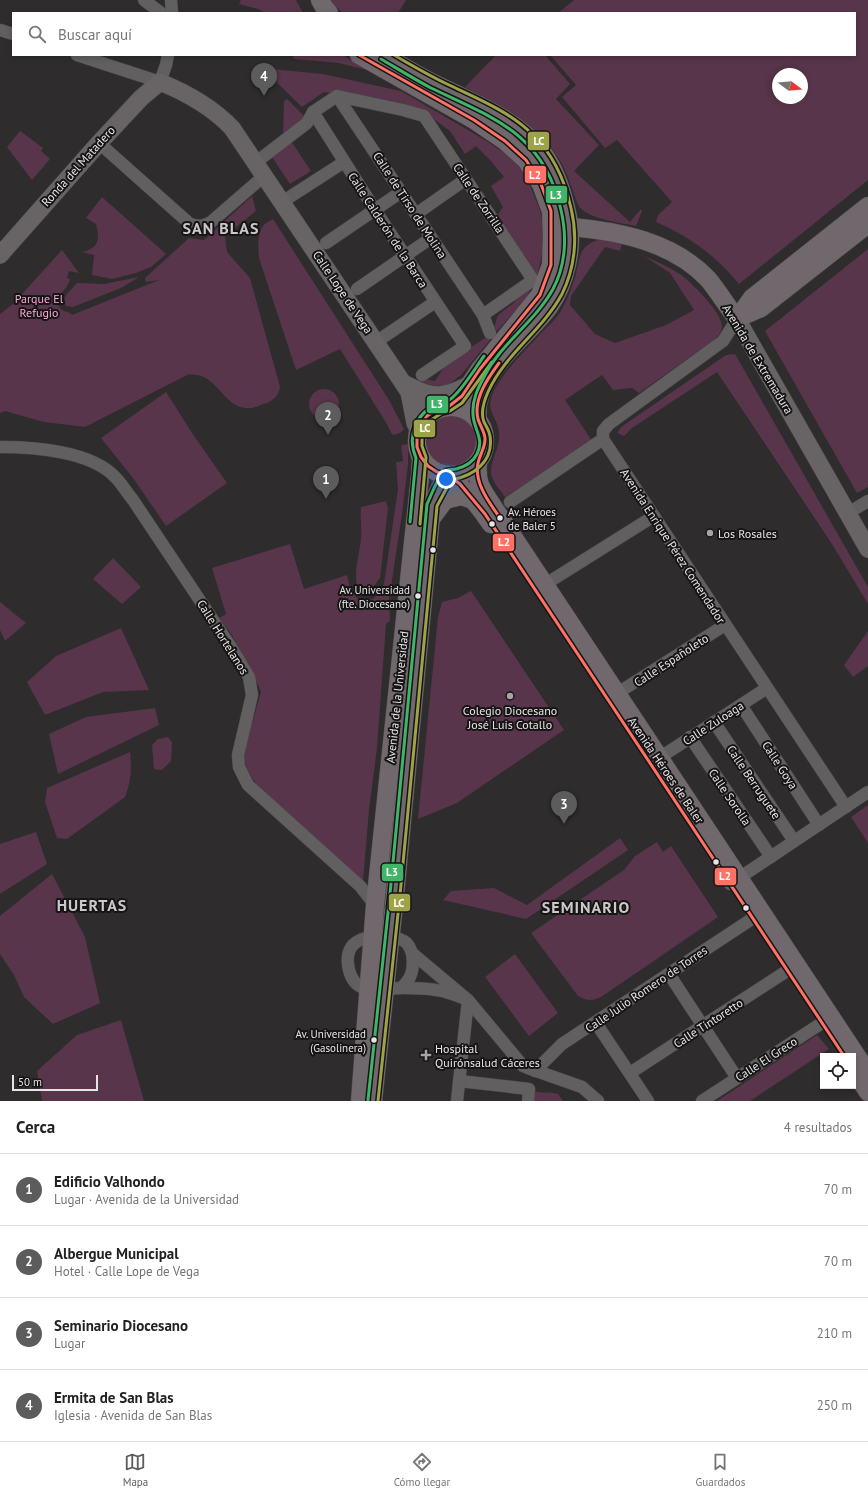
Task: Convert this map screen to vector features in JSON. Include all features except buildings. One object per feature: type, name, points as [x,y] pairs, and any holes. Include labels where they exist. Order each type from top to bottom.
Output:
[{"type":"main road","points":[[307,0],[315,12]]},
{"type":"main road","points":[[320,0],[328,12]]},
{"type":"main road","points":[[361,56],[474,120],[505,141],[538,172],[547,184],[557,216],[570,227]]},
{"type":"main road","points":[[386,56],[429,81],[490,111],[519,130],[538,147],[554,171],[564,196],[570,227],[570,246],[566,270],[549,307],[512,347],[493,372],[462,396],[444,408],[428,416],[421,425],[417,436],[417,447],[421,457],[428,466],[437,472],[448,475],[459,474],[470,470],[483,454],[485,445],[484,431],[478,419],[469,412],[459,407],[444,408]]},
{"type":"main road","points":[[478,419],[477,385],[550,265],[552,236],[550,211],[541,184],[526,160]]},
{"type":"main road","points":[[737,319],[752,298],[868,206]]},
{"type":"main road","points":[[737,319],[761,308],[868,224]]},
{"type":"main road","points":[[537,288],[558,266],[562,238],[570,227]]},
{"type":"main road","name":"Avenida de Extremadura","points":[[570,227],[595,229],[631,237],[664,248],[687,262],[707,279],[737,319]]},
{"type":"main road","name":"Avenida de la Universidad","points":[[373,1101],[385,989],[382,937],[375,905],[420,482],[421,457]]},
{"type":"main road","name":"Avenida Héroes de Baler","points":[[478,462],[477,476],[480,486],[544,586],[659,758],[734,881]]},
{"type":"main road","name":"Avenida Héroes de Baler","points":[[448,475],[460,484],[485,514],[734,881],[789,969],[826,1020],[868,1073]]},
{"type":"main road","name":"Avenida de la Universidad","points":[[382,937],[432,505],[448,475]]},
{"type":"main road","points":[[430,520],[444,500],[461,496],[473,500]]},
{"type":"main road","name":"Avenida de la Universidad","points":[[360,1101],[385,989]]},
{"type":"main road","name":"Avenida Héroes de Baler","points":[[826,1020],[842,1053]]},
{"type":"main road","points":[[856,1074],[868,1092]]},
{"type":"street","points":[[144,0],[160,12]]},
{"type":"street","points":[[171,0],[172,12]]},
{"type":"street","points":[[0,30],[12,34]]},
{"type":"street","points":[[80,56],[160,82],[168,56]]},
{"type":"street","name":"Ronda del Matadero","points":[[0,255],[99,143],[141,98],[160,82]]},
{"type":"street","name":"Calle Lope de Vega","points":[[160,82],[179,90],[210,109],[232,128],[262,164],[282,202],[406,387],[425,404],[431,407],[444,408]]},
{"type":"street","points":[[99,143],[190,224],[203,226],[211,222],[262,164],[307,123],[313,112],[337,96]]},
{"type":"street","name":"Calle de Zorrilla","points":[[337,96],[424,116],[537,288]]},
{"type":"street","name":"Calle de Tirso de Molina","points":[[337,96],[483,315],[490,333]]},
{"type":"street","name":"Calle Calderón de la Barca","points":[[313,112],[375,210],[465,346],[422,375]]},
{"type":"street","points":[[282,202],[344,162]]},
{"type":"street","points":[[416,214],[466,179]]},
{"type":"street","points":[[326,243],[401,192]]},
{"type":"street","points":[[357,289],[431,238]]},
{"type":"street","points":[[483,315],[537,288]]},
{"type":"street","points":[[376,342],[435,302]]},
{"type":"street","points":[[510,502],[603,439],[603,431],[609,424],[723,341],[737,319]]},
{"type":"street","name":"Avenida de Extremadura","points":[[737,319],[868,549]]},
{"type":"street","name":"Calle Lope de Vega","points":[[406,387],[444,395],[477,385]]},
{"type":"street","name":"Calle Lope de Vega","points":[[406,387],[415,423],[419,430]]},
{"type":"street","name":"Avenida Enrique Pérez Comendador","points":[[603,439],[846,807]]},
{"type":"street","name":"Calle Hortelanos","points":[[0,447],[52,450],[99,465],[116,477],[231,647],[249,677],[252,695],[238,755],[239,767],[248,785],[360,886],[375,905]]},
{"type":"street","points":[[848,513],[868,501]]},
{"type":"street","points":[[544,586],[654,516]]},
{"type":"street","name":"Calle Españoleto","points":[[616,694],[725,624]]},
{"type":"street","name":"Calle Zuloaga","points":[[659,758],[767,688]]},
{"type":"street","name":"Calle Goya","points":[[741,705],[819,825]]},
{"type":"street","name":"Calle Berruguete","points":[[714,722],[794,841]]},
{"type":"street","name":"Calle Sorolla","points":[[690,737],[771,857]]},
{"type":"street","points":[[734,881],[868,792]]},
{"type":"street","name":"Calle Julio Romero de Torres","points":[[535,1071],[562,1044],[757,916]]},
{"type":"street","points":[[382,937],[404,941],[410,946],[414,963],[412,975],[407,983],[385,989]]},
{"type":"street","points":[[412,953],[468,1000],[523,1066],[582,1087],[598,1101]]},
{"type":"street","name":"Calle Tintoretto","points":[[630,1073],[789,969]]},
{"type":"street","points":[[669,974],[737,1078]]},
{"type":"street","points":[[385,989],[437,990],[468,1000]]},
{"type":"street","points":[[457,1101],[468,1000]]},
{"type":"street","name":"Calle El Greco","points":[[702,1101],[826,1020]]},
{"type":"street","points":[[596,1023],[648,1101]]},
{"type":"street","points":[[459,1081],[529,1089],[528,1101]]},
{"type":"green space","points":[[241,0],[296,0],[302,12],[264,12],[239,4]]},
{"type":"green space","points":[[331,0],[406,0],[399,12],[342,12]]},
{"type":"green space","points":[[574,0],[868,0],[868,180],[739,284],[721,264],[691,240],[656,222],[658,215],[672,202],[617,140],[605,148],[562,97],[576,85],[551,56],[856,56],[856,12],[559,12]]},
{"type":"green space","points":[[293,56],[345,56],[367,70],[339,63],[294,59]]},
{"type":"green space","points":[[495,56],[546,56],[570,84],[556,99],[599,145],[574,171],[630,222],[641,209],[642,211],[636,226],[598,218],[579,207],[562,164],[543,138],[519,118],[465,87]]},
{"type":"green space","points":[[271,69],[323,74],[401,91],[503,152],[518,165],[529,183],[540,210],[544,243],[537,279],[497,216],[503,207],[491,186],[504,177],[476,146],[465,154],[450,131],[424,112],[383,101],[324,92],[302,107],[267,73]]},
{"type":"green space","points":[[287,99],[306,118],[283,135],[284,101]]},
{"type":"green space","points":[[20,131],[43,148],[41,151],[50,159],[32,180],[7,147]]},
{"type":"green space","points":[[291,141],[311,171],[290,184],[272,157]]},
{"type":"green space","name":"Parque El Refugio","points":[[252,196],[256,211],[225,236],[227,252],[250,278],[280,387],[279,392],[274,399],[254,408],[242,408],[234,404],[214,384],[206,379],[198,375],[187,375],[85,427],[44,422],[5,411],[0,413],[0,314],[13,304],[62,250],[79,273],[69,271],[67,278],[70,279],[69,283],[58,302],[61,309],[72,315],[159,280],[146,282],[145,278],[189,238],[204,240]]},
{"type":"green space","points":[[102,197],[166,254],[151,267],[136,273],[112,279],[92,275],[94,255],[82,252],[92,248],[95,245],[98,234],[96,224],[86,218]]},
{"type":"green space","points":[[273,219],[389,400],[404,429],[400,433],[394,435],[391,433],[387,424],[340,349],[296,370],[259,258],[258,242],[261,229],[265,224]]},
{"type":"green space","points":[[602,239],[622,244],[620,251],[605,247],[571,296],[570,305],[595,334],[615,343],[666,325],[694,310],[670,273],[644,256],[676,271],[706,298],[721,321],[721,332],[711,342],[639,393],[632,388],[613,390],[602,375],[565,400],[592,441],[505,497],[495,483],[491,473],[492,463],[499,438],[498,427],[490,406],[492,395],[508,370],[561,311],[567,300],[579,259],[584,249],[588,245]]},
{"type":"green space","points":[[868,249],[868,487],[857,493],[765,331]]},
{"type":"green space","points":[[139,277],[121,288],[73,307],[66,306],[64,303],[66,295],[77,283],[104,284]]},
{"type":"green space","points":[[535,283],[524,301],[497,331],[494,327],[498,315],[515,302],[516,296]]},
{"type":"green space","points":[[488,336],[490,340],[461,375],[448,385],[437,386],[425,384],[415,375],[417,373],[424,379],[435,381],[446,364]]},
{"type":"green space","points":[[735,354],[868,587],[868,604],[832,544],[717,372],[632,428],[624,436],[617,433],[621,427],[726,355]]},
{"type":"green space","points":[[324,389],[335,393],[339,404],[335,415],[324,419],[313,415],[309,404],[313,393]]},
{"type":"green space","points":[[166,392],[194,436],[227,483],[166,526],[133,478],[101,438]]},
{"type":"green space","points":[[451,415],[461,417],[469,423],[475,431],[477,441],[475,451],[469,459],[461,465],[451,467],[441,465],[433,459],[427,451],[425,441],[427,431],[433,423],[441,417]]},
{"type":"green space","points":[[408,444],[408,465],[389,600],[390,621],[386,624],[377,748],[369,810],[363,882],[262,790],[247,768],[244,751],[261,692],[232,635],[219,618],[226,614],[212,568],[290,544],[304,589],[347,575],[353,594],[362,600],[371,600],[378,594],[384,584],[398,489],[396,462],[403,461],[401,445]]},
{"type":"green space","points":[[386,501],[388,508],[380,578],[369,592],[362,591],[357,587],[356,581],[361,539],[361,507]]},
{"type":"green space","points":[[113,558],[141,587],[122,604],[93,579]]},
{"type":"green space","points":[[471,591],[564,730],[457,803],[418,819],[438,617],[442,602],[458,598]]},
{"type":"green space","points":[[0,602],[26,623],[5,641],[0,630]]},
{"type":"green space","points":[[121,628],[149,690],[103,692],[45,715],[27,682],[56,656]]},
{"type":"green space","points":[[868,631],[868,666],[853,677],[844,665]]},
{"type":"green space","points":[[155,708],[159,725],[58,774],[49,734],[86,717]]},
{"type":"green space","points":[[168,737],[172,742],[171,761],[162,770],[154,769],[152,745],[158,739]]},
{"type":"green space","points":[[130,752],[131,764],[129,786],[125,797],[67,839],[57,838],[45,802],[47,788]]},
{"type":"green space","points":[[868,805],[868,843],[851,817]]},
{"type":"green space","points":[[36,832],[47,864],[0,894],[0,844]]},
{"type":"green space","points":[[620,838],[628,850],[526,919],[443,900],[451,891],[494,888],[527,905]]},
{"type":"green space","points":[[657,842],[663,852],[671,846],[718,917],[601,997],[590,1000],[581,998],[531,933],[624,870],[635,856]]},
{"type":"green space","points":[[52,874],[85,937],[100,1003],[53,1024],[24,997],[14,975],[0,954],[0,916]]},
{"type":"green space","points":[[515,954],[558,1013],[529,1036],[485,977]]},
{"type":"green space","points":[[121,1020],[144,1101],[42,1101],[37,1071],[77,1035]]},
{"type":"green space","points":[[817,1035],[829,1049],[820,1053],[820,1055],[750,1101],[717,1101]]},
{"type":"green space","points":[[534,1091],[558,1094],[563,1101],[533,1101]]},
{"type":"transit line","name":"L2","points":[[361,56],[474,120],[505,141],[526,160],[541,184],[551,211],[551,265],[540,295],[480,369],[462,396],[448,407],[440,408],[427,416],[421,425],[417,436],[417,447],[421,457],[428,466],[437,472],[448,475],[460,484],[485,514],[842,1053]]},
{"type":"transit line","name":"LC","points":[[378,1101],[400,895],[437,506],[451,480],[475,471],[481,466],[489,453],[490,434],[482,414],[487,395],[495,378],[544,320],[562,294],[570,274],[575,241],[571,208],[562,178],[546,150],[532,134],[513,118],[503,112],[433,77],[396,56]]},
{"type":"transit line","name":"L3","points":[[368,1100],[390,894],[427,504],[441,475],[447,470],[456,469],[471,462],[477,454],[480,443],[474,419],[474,399],[491,365],[546,301],[553,289],[561,270],[565,240],[561,210],[553,184],[542,163],[529,146],[513,132],[495,120],[476,109],[412,78],[381,59]]},
{"type":"transit line","name":"L3","points":[[410,522],[416,458],[412,442],[415,426],[424,413],[430,408],[450,399],[458,392],[484,356]]},
{"type":"transit line","name":"LC","points":[[420,524],[426,457],[422,446],[422,437],[425,427],[431,420],[442,413],[450,411],[462,403],[492,362]]},
{"type":"transit line","name":"L2","points":[[499,363],[482,389],[478,404],[478,419],[485,439],[477,470],[483,492],[500,518]]},
{"type":"place","name":"Ermita de San Blas","points":[[264,96]]},
{"type":"place","name":"Albergue Municipal","points":[[328,435]]},
{"type":"place","name":"Edificio Valhondo","points":[[326,499]]},
{"type":"place","name":"Av. Héroes de Baler 5","points":[[500,518]]},
{"type":"place","name":"Los Rosales","points":[[710,533]]},
{"type":"place","name":"Av. Universidad (fte. Diocesano)","points":[[418,596]]},
{"type":"place","name":"Colegio Diocesano José Luis Cotallo","points":[[510,696]]},
{"type":"place","name":"Seminario Diocesano","points":[[564,824]]},
{"type":"place","name":"Av. Universidad (Gasolinera)","points":[[374,1040]]},
{"type":"place","name":"Hospital Quirónsalud Cáceres","points":[[426,1055]]},
{"type":"district","name":"SAN BLAS","points":[[221,228]]},
{"type":"district","name":"HUERTAS","points":[[92,905]]},
{"type":"district","name":"SEMINARIO","points":[[586,907]]}]
